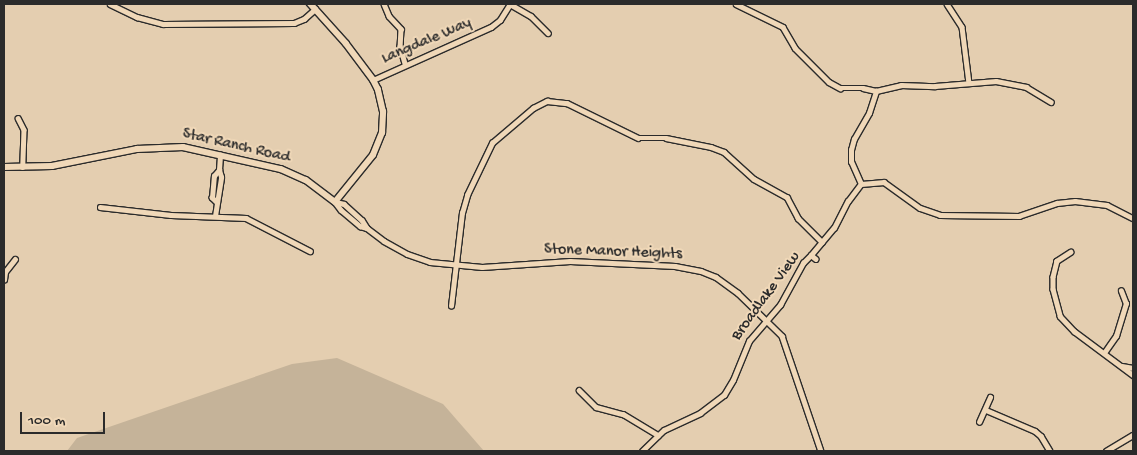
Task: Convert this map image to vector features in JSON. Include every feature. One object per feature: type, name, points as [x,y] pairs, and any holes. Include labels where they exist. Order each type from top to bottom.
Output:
[{"type":"street","points":[[110,4],[137,17],[163,24],[294,23],[304,19],[315,9]]},
{"type":"street","points":[[310,4],[372,80],[378,90],[383,112],[378,146],[373,155],[335,202]]},
{"type":"street","points":[[384,4],[389,16],[401,29],[400,46],[405,64]]},
{"type":"street","points":[[510,4],[531,16],[548,33]]},
{"type":"street","name":"Langdale Way","points":[[372,80],[491,27],[500,20],[510,4]]},
{"type":"street","points":[[736,4],[783,27],[795,48],[834,85],[847,89],[863,88],[876,91],[911,84],[935,86],[996,81],[1017,84],[1035,91],[1051,102]]},
{"type":"street","points":[[946,4],[962,26],[969,83]]},
{"type":"street","points":[[861,184],[851,162],[851,150],[854,139],[869,113],[876,91]]},
{"type":"street","points":[[451,306],[465,203],[492,143],[533,108],[554,100],[568,103],[638,138],[666,138],[711,147],[724,152],[754,179],[787,197],[798,218],[822,242]]},
{"type":"street","points":[[18,118],[24,130],[23,167]]},
{"type":"street","name":"Star Ranch Road","points":[[4,166],[52,166],[151,147],[183,147],[268,165],[296,174],[317,187],[335,202]]},
{"type":"street","points":[[215,216],[216,202],[212,198],[214,181],[219,170],[220,155]]},
{"type":"street","points":[[810,255],[834,228],[848,201],[861,184],[884,182],[920,208],[940,215],[1019,216],[1057,203],[1083,201],[1113,207],[1133,218]]},
{"type":"street","name":"Stone Manor Heights","points":[[335,202],[360,226],[367,228],[407,254],[430,262],[482,267],[570,261],[692,269],[724,281],[782,336],[788,349],[821,451]]},
{"type":"street","points":[[100,206],[171,215],[252,219],[310,250]]},
{"type":"street","points":[[1072,252],[1057,261],[1053,277],[1058,310],[1074,331],[1133,376]]},
{"type":"street","name":"Broadlake View","points":[[642,451],[658,435],[671,426],[700,414],[724,395],[733,380],[745,349],[766,319],[780,304],[799,269],[810,255],[816,260]]},
{"type":"street","points":[[4,280],[5,272],[16,259]]},
{"type":"street","points":[[1104,353],[1116,336],[1126,304],[1122,291]]},
{"type":"street","points":[[1120,366],[1133,368]]},
{"type":"street","points":[[579,390],[596,408],[618,412],[658,435]]},
{"type":"street","points":[[979,422],[986,410],[990,397]]},
{"type":"street","points":[[986,410],[1035,431],[1041,436],[1050,451]]},
{"type":"street","points":[[1106,451],[1133,436]]},
{"type":"shaded area","points":[[337,358],[443,404],[484,451],[67,451],[77,438],[292,364]]}]
